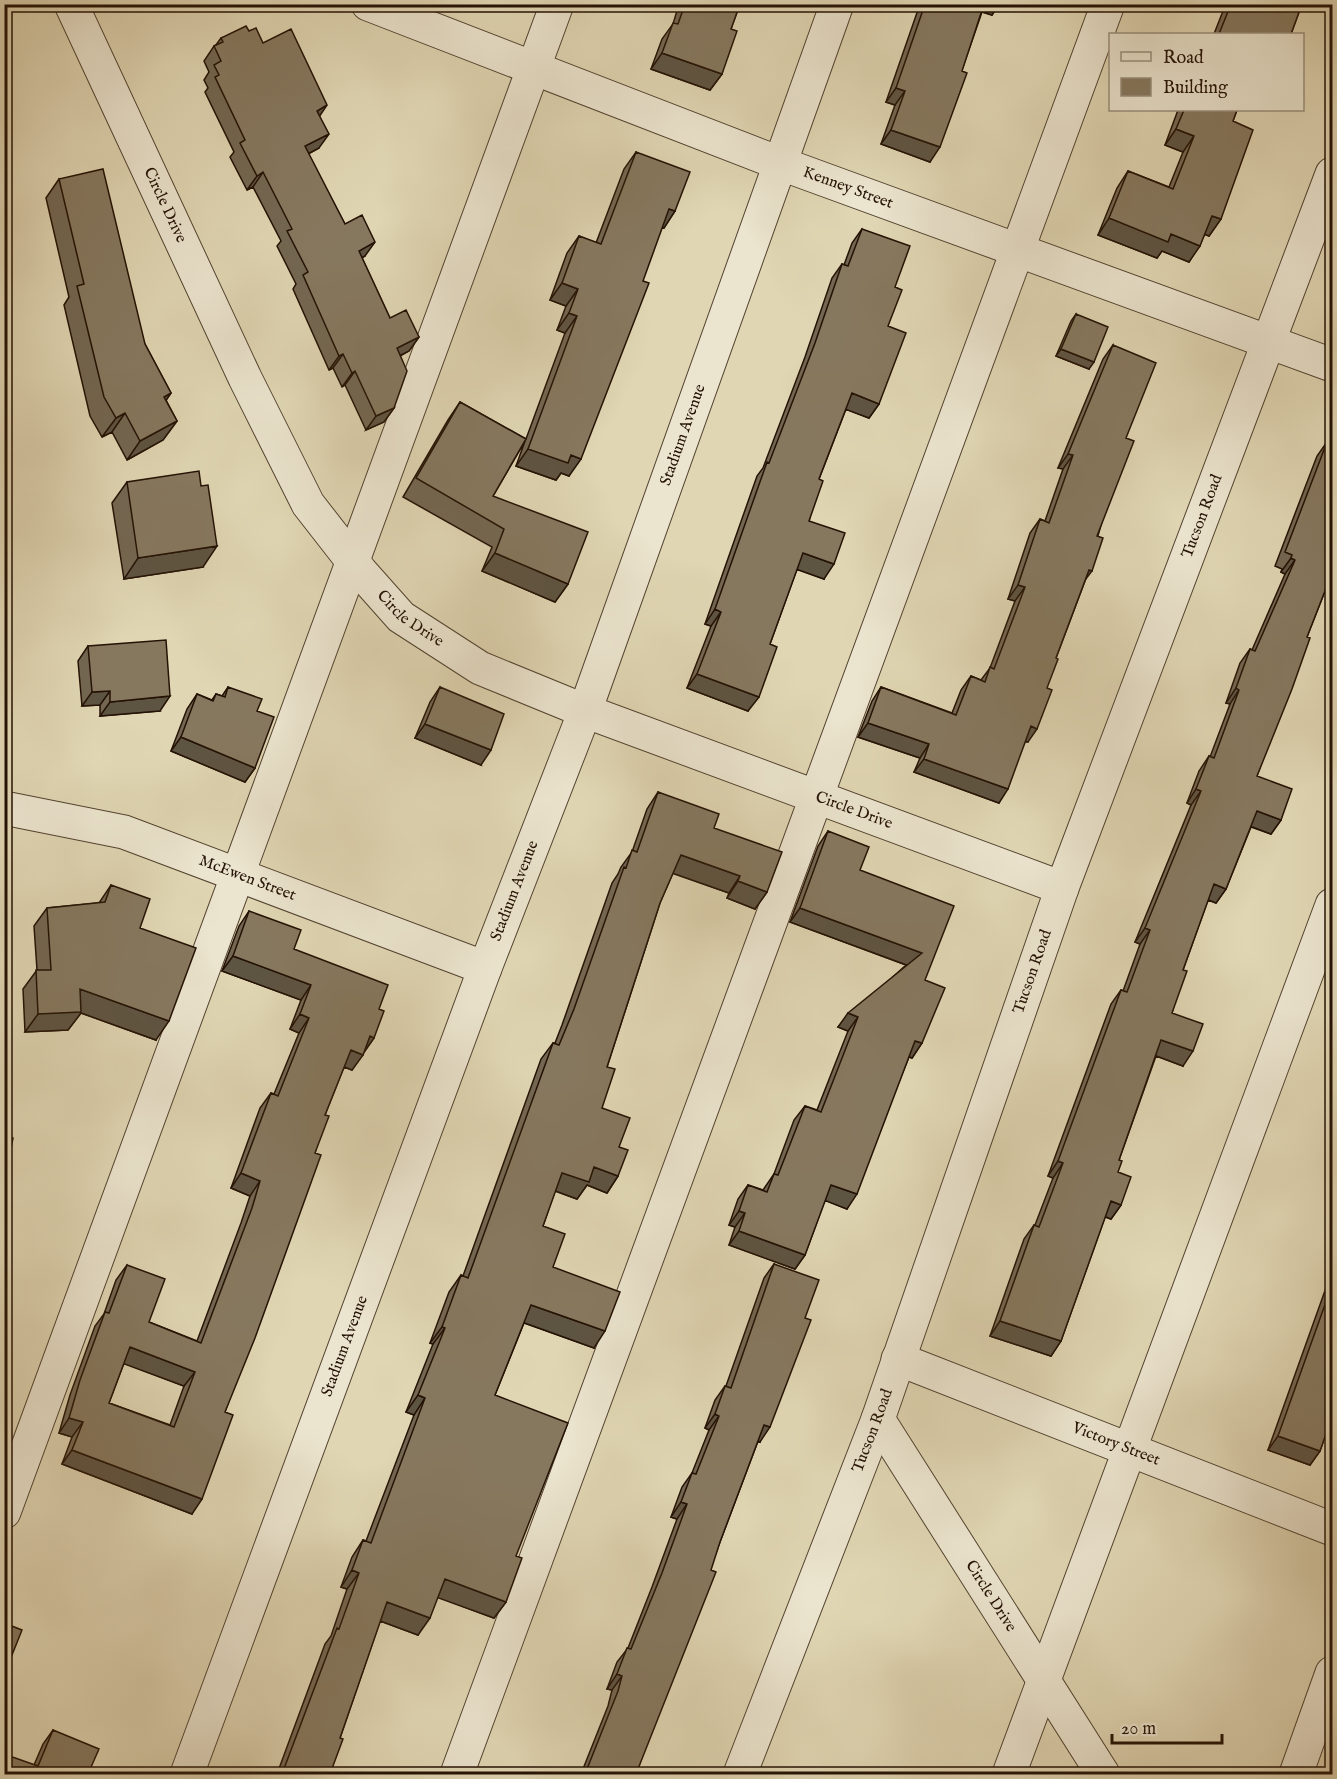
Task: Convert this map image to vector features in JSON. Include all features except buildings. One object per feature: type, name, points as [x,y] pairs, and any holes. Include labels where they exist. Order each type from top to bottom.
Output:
[{"type":"street","name":"Circle Drive","points":[[71,4],[245,378],[308,504],[352,561],[401,618],[480,668],[585,711],[1062,888]]},
{"type":"street","name":"Kenney Street","points":[[368,4],[778,163],[1332,365]]},
{"type":"street","points":[[4,1512],[557,4]]},
{"type":"street","name":"Stadium Avenue","points":[[187,1774],[485,968],[585,711],[778,163],[837,4]]},
{"type":"street","points":[[457,1774],[1108,4]]},
{"type":"street","name":"Tucson Road","points":[[740,1774],[878,1419],[1062,888],[1332,174]]},
{"type":"street","name":"McEwen Street","points":[[4,808],[32,811],[124,832],[485,968]]},
{"type":"street","points":[[1009,1774],[1332,906]]},
{"type":"street","name":"Victory Street","points":[[898,1359],[1332,1529]]},
{"type":"street","name":"Circle Drive","points":[[878,1419],[1102,1774]]},
{"type":"street","points":[[1296,1774],[1332,1672]]}]
